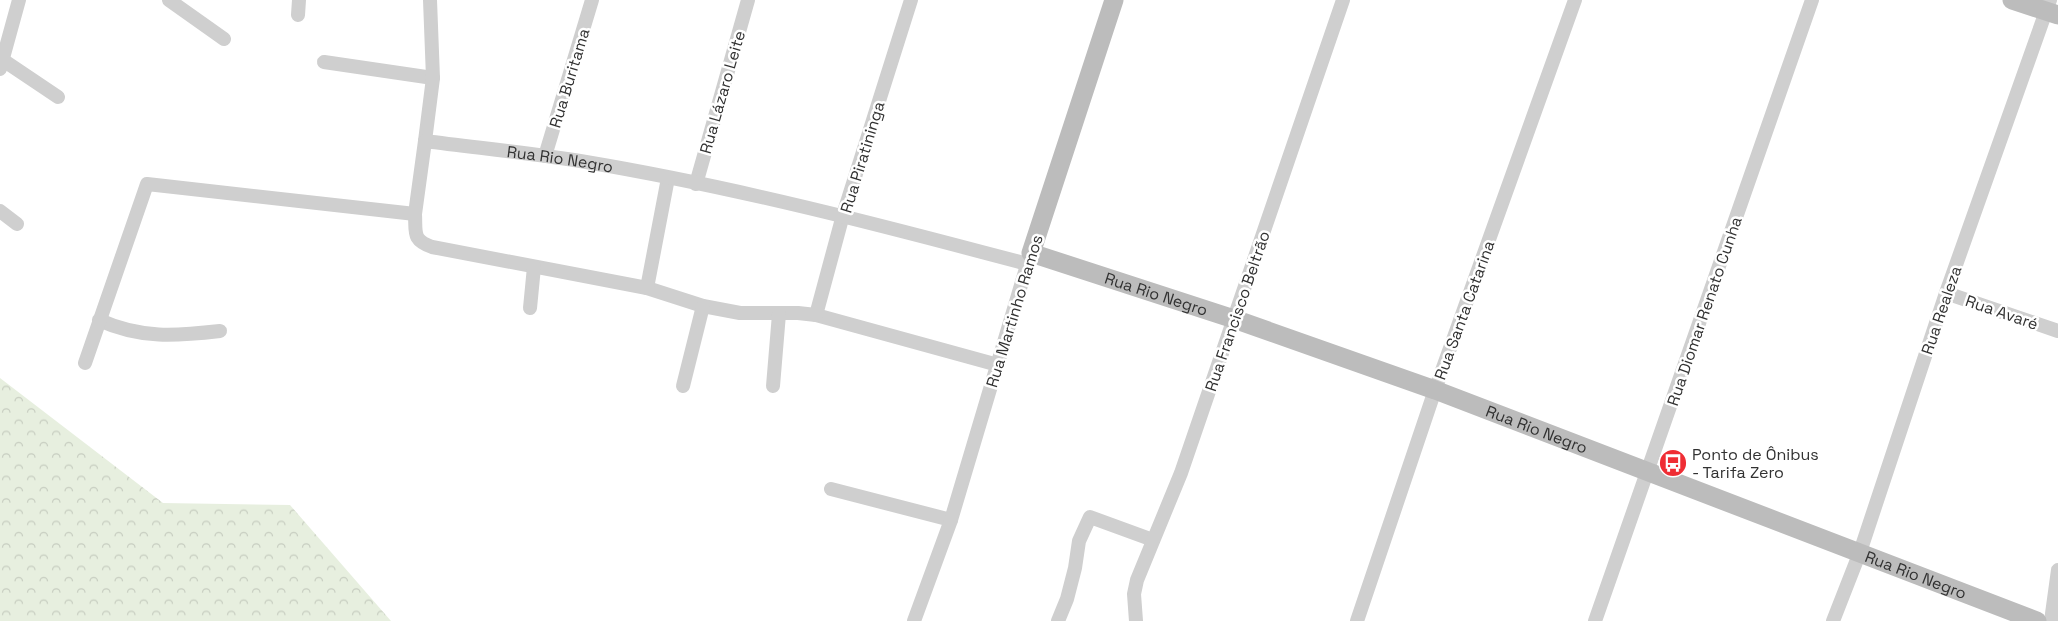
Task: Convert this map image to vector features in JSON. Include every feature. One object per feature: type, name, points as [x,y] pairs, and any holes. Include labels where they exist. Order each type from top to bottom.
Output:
[{"type":"street","points":[[18,0],[2,64],[58,97]]},
{"type":"street","points":[[169,0],[224,39]]},
{"type":"street","points":[[298,15],[299,0]]},
{"type":"street","points":[[430,0],[433,78],[415,214],[416,236],[420,243],[432,247],[647,288],[703,306],[740,313],[798,313],[816,315],[998,365]]},
{"type":"street","name":"Rua Buritama","points":[[545,156],[592,0]]},
{"type":"street","name":"Rua Lázaro Leite","points":[[696,184],[748,0]]},
{"type":"street","name":"Rua Piratininga","points":[[816,315],[843,215],[912,0]]},
{"type":"street","name":"Rua Martinho Ramos","points":[[914,621],[951,520],[1029,258],[1114,0]]},
{"type":"street","name":"Rua Francisco Beltrão","points":[[1136,621],[1134,594],[1153,540],[1181,473],[1343,0]]},
{"type":"street","name":"Rua Santa Catarina","points":[[1357,621],[1435,390],[1575,0]]},
{"type":"street","name":"Rua Diomar Renato Cunha","points":[[1595,621],[1812,0]]},
{"type":"street","points":[[2012,0],[2051,9]]},
{"type":"street","name":"Rua Realeza","points":[[1833,621],[1860,552],[1946,293],[2051,9]]},
{"type":"street","points":[[324,62],[433,78]]},
{"type":"street","name":"Rua Rio Negro","points":[[424,141],[545,156],[668,178],[843,215],[1029,258],[1234,320],[1435,390],[2037,621]]},
{"type":"street","points":[[647,288],[668,178]]},
{"type":"street","points":[[85,363],[147,184],[415,214]]},
{"type":"street","points":[[0,211],[17,224]]},
{"type":"street","points":[[530,308],[534,267]]},
{"type":"street","name":"Rua Avaré","points":[[1946,293],[2058,329]]},
{"type":"street","points":[[683,386],[703,306]]},
{"type":"street","points":[[773,386],[779,314]]},
{"type":"street","points":[[99,320],[130,332],[147,335],[189,335],[220,331]]},
{"type":"street","points":[[831,489],[951,520]]},
{"type":"street","points":[[1058,621],[1067,599],[1078,541],[1090,517],[1153,540]]},
{"type":"street","points":[[2051,621],[2058,570]]},
{"type":"green space","points":[[0,378],[163,503],[290,505],[391,621],[0,621]]},
{"type":"place","name":"Ponto de Ônibus - Tarifa Zero","points":[[1673,463]]}]
